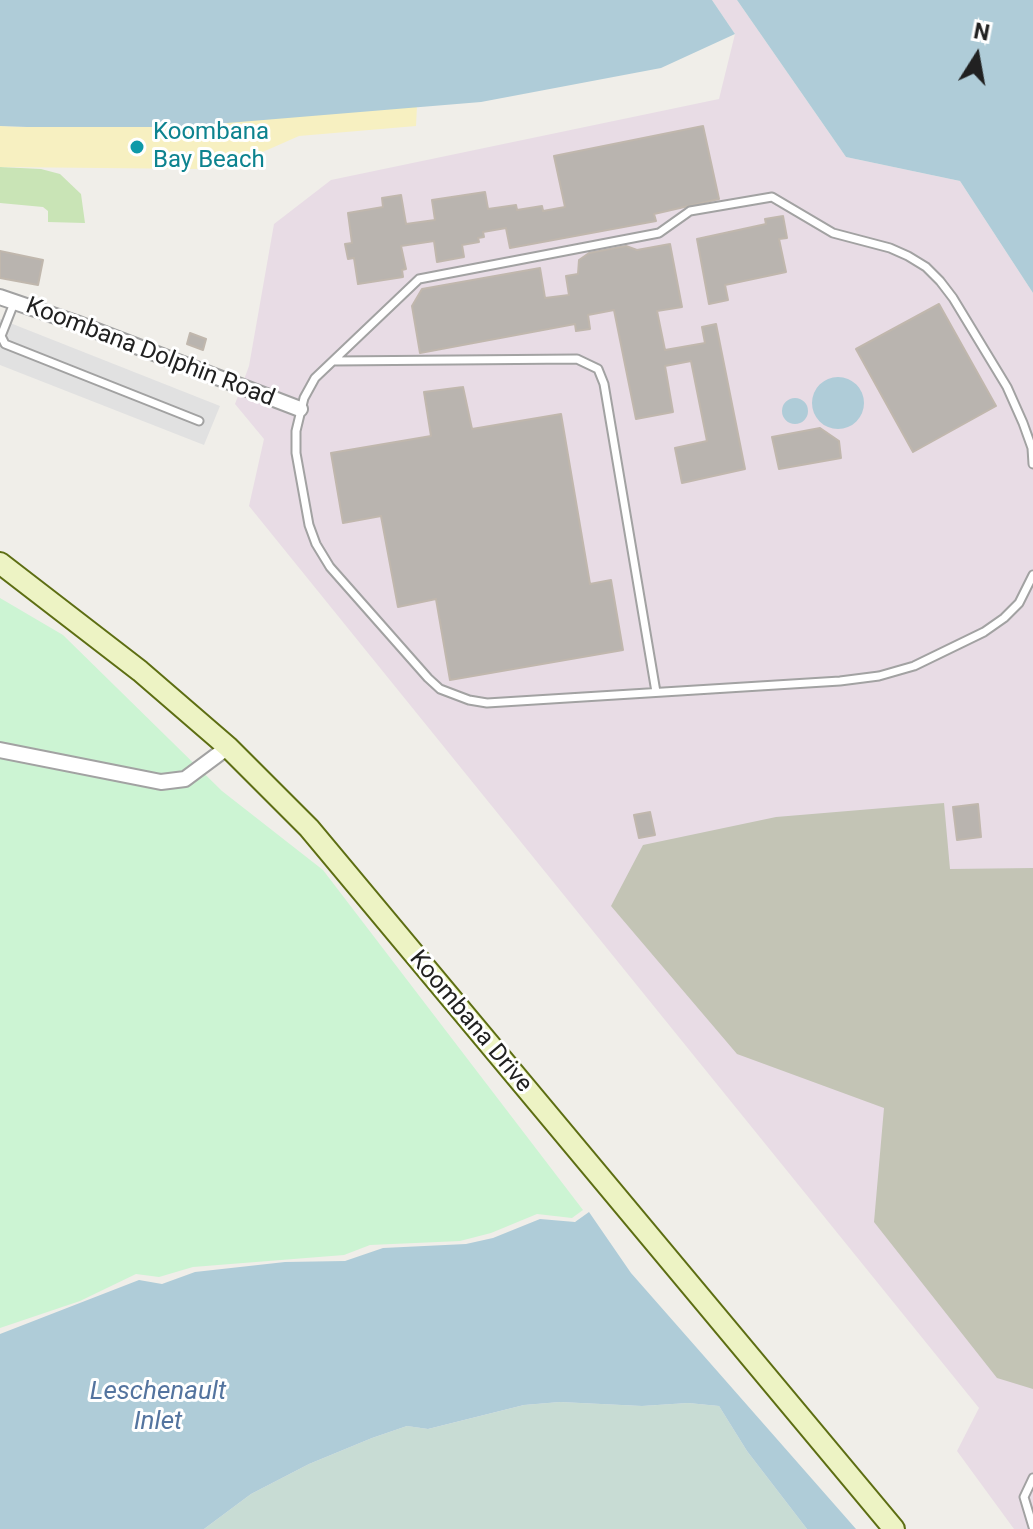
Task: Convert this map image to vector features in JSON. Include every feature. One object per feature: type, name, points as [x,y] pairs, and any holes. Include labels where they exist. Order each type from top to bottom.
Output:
[{"type":"main road","name":"Koombana Drive","points":[[0,563],[140,671],[228,747],[309,828],[894,1529]]},
{"type":"street","name":"Koombana Dolphin Road","points":[[7,299],[300,409]]},
{"type":"street","points":[[0,750],[161,782],[185,779],[228,747]]},
{"type":"lane","points":[[1033,464],[1032,448],[1007,387],[940,281],[926,267],[899,252],[833,233],[780,200],[768,197],[690,211],[659,233],[428,276],[411,285],[310,386],[300,409],[296,453],[309,525],[330,567],[440,689],[453,696],[487,703],[840,681],[891,673],[914,666],[984,632],[1004,618],[1030,590],[1033,575]]},
{"type":"lane","points":[[7,299],[1,336],[5,344],[199,421]]},
{"type":"lane","points":[[333,361],[577,359],[598,369],[604,384],[656,692]]},
{"type":"lane","points":[[1033,1478],[1024,1497],[1033,1527]]},
{"type":"shaded area","points":[[712,0],[737,0],[846,157],[960,181],[1033,293],[1033,1529],[1014,1529],[957,1451],[979,1408],[249,506],[264,439],[235,404],[249,366],[274,224],[331,180],[719,99],[735,34]]},
{"type":"shaded area","points":[[0,319],[220,406],[204,445],[0,365]]},
{"type":"shaded area","points":[[944,803],[950,869],[1033,868],[1033,1389],[997,1378],[874,1222],[884,1108],[737,1054],[611,906],[643,845],[776,817]]},
{"type":"shaded area","points":[[560,1402],[719,1406],[747,1451],[807,1529],[204,1529],[251,1494],[309,1464],[372,1438],[407,1426],[428,1429],[524,1405]]},
{"type":"green space","points":[[0,167],[41,169],[60,174],[81,194],[85,223],[48,222],[48,211],[43,207],[0,203]]},
{"type":"green space","points":[[0,598],[63,635],[222,791],[323,870],[583,1210],[572,1218],[537,1214],[491,1233],[460,1241],[370,1245],[344,1255],[193,1267],[159,1277],[136,1274],[80,1301],[0,1328]]},
{"type":"sand","name":"Koombana Bay Beach","points":[[417,106],[416,126],[299,136],[249,158],[203,169],[0,167],[0,126]]},
{"type":"water","points":[[0,0],[712,0],[735,34],[661,68],[481,102],[179,127],[0,126]]},
{"type":"water","points":[[737,0],[1033,0],[1033,293],[960,181],[846,157]]},
{"type":"water","points":[[838,377],[857,384],[864,403],[857,422],[838,429],[819,422],[812,403],[819,384]]},
{"type":"water","points":[[795,398],[804,402],[808,411],[804,420],[795,424],[786,420],[782,411],[786,402]]},
{"type":"water","name":"Leschenault Inlet","points":[[589,1212],[631,1273],[856,1529],[807,1529],[747,1451],[719,1406],[560,1402],[524,1405],[428,1429],[407,1426],[372,1438],[309,1464],[251,1494],[204,1529],[0,1529],[0,1334],[139,1280],[162,1284],[195,1272],[285,1262],[345,1261],[383,1248],[466,1244],[493,1238],[540,1219],[575,1222]]},
{"type":"building","points":[[703,126],[719,199],[654,214],[656,221],[510,248],[506,228],[483,232],[484,237],[478,238],[479,242],[462,245],[464,257],[437,262],[434,241],[401,246],[406,269],[402,270],[403,277],[358,284],[354,258],[348,259],[345,244],[352,243],[348,213],[383,207],[382,198],[401,195],[406,224],[435,220],[432,200],[485,192],[488,209],[516,205],[517,210],[542,206],[543,211],[565,207],[554,156]]},
{"type":"building","points":[[783,216],[787,238],[779,239],[786,272],[725,285],[728,300],[709,304],[697,239],[766,224],[765,219]]},
{"type":"building","points":[[670,244],[682,307],[657,311],[665,350],[705,343],[702,327],[716,324],[745,469],[682,483],[675,448],[707,441],[691,361],[665,366],[673,412],[636,419],[614,310],[588,315],[590,329],[576,331],[575,324],[420,353],[412,306],[422,289],[540,268],[545,298],[569,295],[566,276],[578,274],[579,260],[589,253],[626,246],[637,250]]},
{"type":"building","points":[[0,251],[43,260],[38,285],[0,278]]},
{"type":"building","points":[[939,304],[996,406],[913,452],[856,349]]},
{"type":"building","points":[[190,333],[206,339],[203,350],[187,344]]},
{"type":"building","points":[[463,387],[472,429],[561,414],[590,584],[611,580],[623,650],[450,680],[436,599],[398,607],[381,516],[343,523],[331,453],[431,436],[424,392]]},
{"type":"building","points":[[820,428],[839,441],[841,458],[779,469],[772,437]]},
{"type":"building","points":[[978,804],[981,837],[957,840],[953,807]]},
{"type":"building","points":[[650,812],[655,835],[639,838],[634,815]]},
{"type":"place","name":"Koombana Bay Beach","points":[[137,147]]}]
